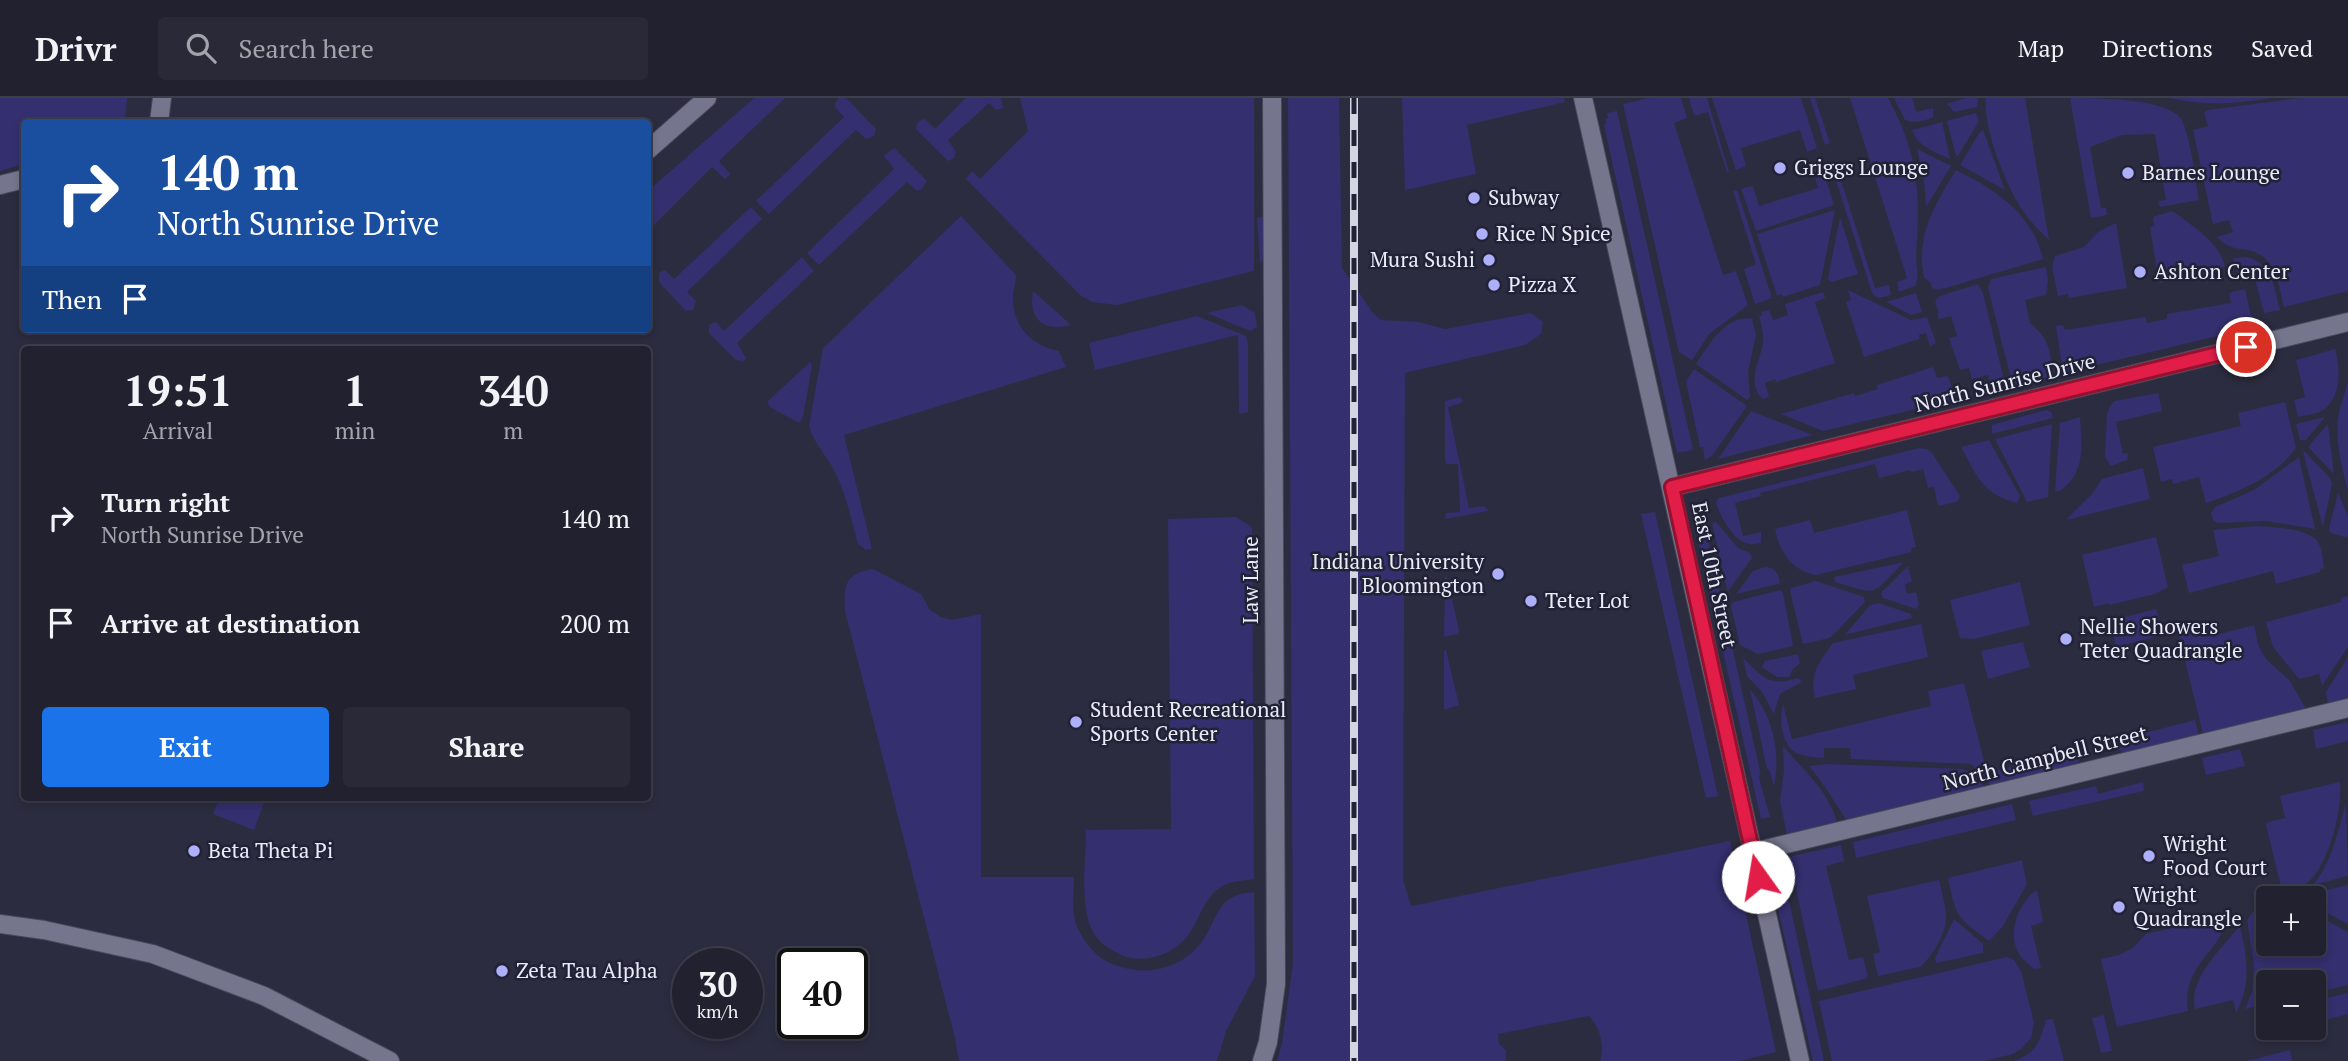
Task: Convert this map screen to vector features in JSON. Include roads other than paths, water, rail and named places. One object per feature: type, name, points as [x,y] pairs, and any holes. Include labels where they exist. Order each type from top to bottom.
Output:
[{"type":"street","points":[[159,119],[162,98]]},
{"type":"street","points":[[651,147],[707,98]]},
{"type":"street","name":"Law Lane","points":[[1262,1061],[1268,1042],[1276,984],[1272,98]]},
{"type":"street","name":"East 10th Street","points":[[1583,98],[1801,1061]]},
{"type":"street","points":[[0,185],[21,180]]},
{"type":"street","name":"North Sunrise Drive","points":[[1672,487],[2348,322]]},
{"type":"street","name":"North Campbell Street","points":[[1753,852],[2348,708]]},
{"type":"street","points":[[0,924],[44,930],[153,954],[264,996],[390,1061]]},
{"type":"railway","points":[[1354,98],[1354,1061]]},
{"type":"place","name":"Griggs Lounge","points":[[1780,168]]},
{"type":"place","name":"Barnes Lounge","points":[[2128,173]]},
{"type":"place","name":"Subway","points":[[1474,198]]},
{"type":"place","name":"Rice N Spice","points":[[1482,234]]},
{"type":"place","name":"Mura Sushi","points":[[1489,260]]},
{"type":"place","name":"Ashton Center","points":[[2140,272]]},
{"type":"place","name":"Pizza X","points":[[1494,285]]},
{"type":"place","name":"Indiana University Bloomington","points":[[1498,574]]},
{"type":"place","name":"Teter Lot","points":[[1531,601]]},
{"type":"place","name":"Nellie Showers Teter Quadrangle","points":[[2066,639]]},
{"type":"place","name":"Student Recreational Sports Center","points":[[1076,722]]},
{"type":"place","name":"Beta Theta Pi","points":[[194,851]]},
{"type":"place","name":"Wright Food Court","points":[[2149,856]]},
{"type":"place","name":"Wright Quadrangle","points":[[2119,907]]},
{"type":"place","name":"Zeta Tau Alpha","points":[[502,971]]}]
